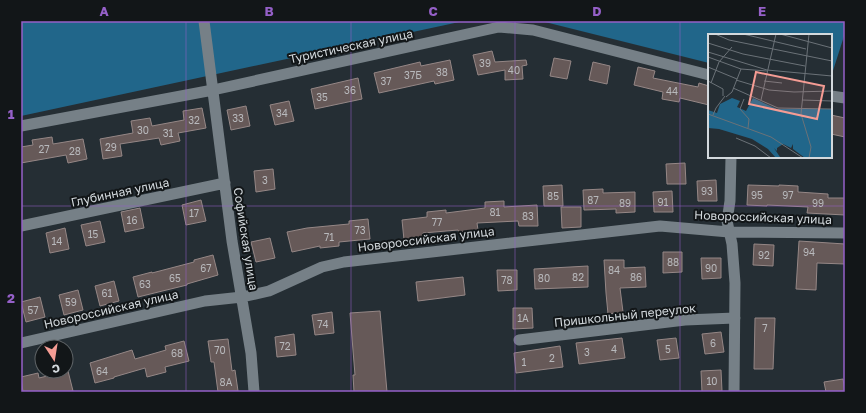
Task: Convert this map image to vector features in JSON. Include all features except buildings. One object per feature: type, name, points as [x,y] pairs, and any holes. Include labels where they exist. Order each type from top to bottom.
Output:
[{"type":"street","name":"Софийская улица","points":[[204,21],[232,241],[251,353],[254,392]]},
{"type":"street","name":"Туристическая улица","points":[[21,126],[213,90],[499,27],[533,30],[708,75]]},
{"type":"street","points":[[832,96],[845,98]]},
{"type":"street","points":[[731,158],[730,201],[727,221],[732,244],[735,283],[734,392]]},
{"type":"street","name":"Глубинная улица","points":[[21,226],[225,183]]},
{"type":"street","name":"Новороссийская улица","points":[[21,343],[205,301],[242,297],[269,291],[322,267],[344,262],[660,226],[729,232],[845,233]]},
{"type":"street","name":"Пришкольный переулок","points":[[519,340],[685,320],[735,318]]},
{"type":"shaded area","points":[[21,21],[464,21],[21,116]]},
{"type":"shaded area","points":[[541,21],[845,21],[845,33],[832,74],[832,34],[708,34],[708,63]]}]
